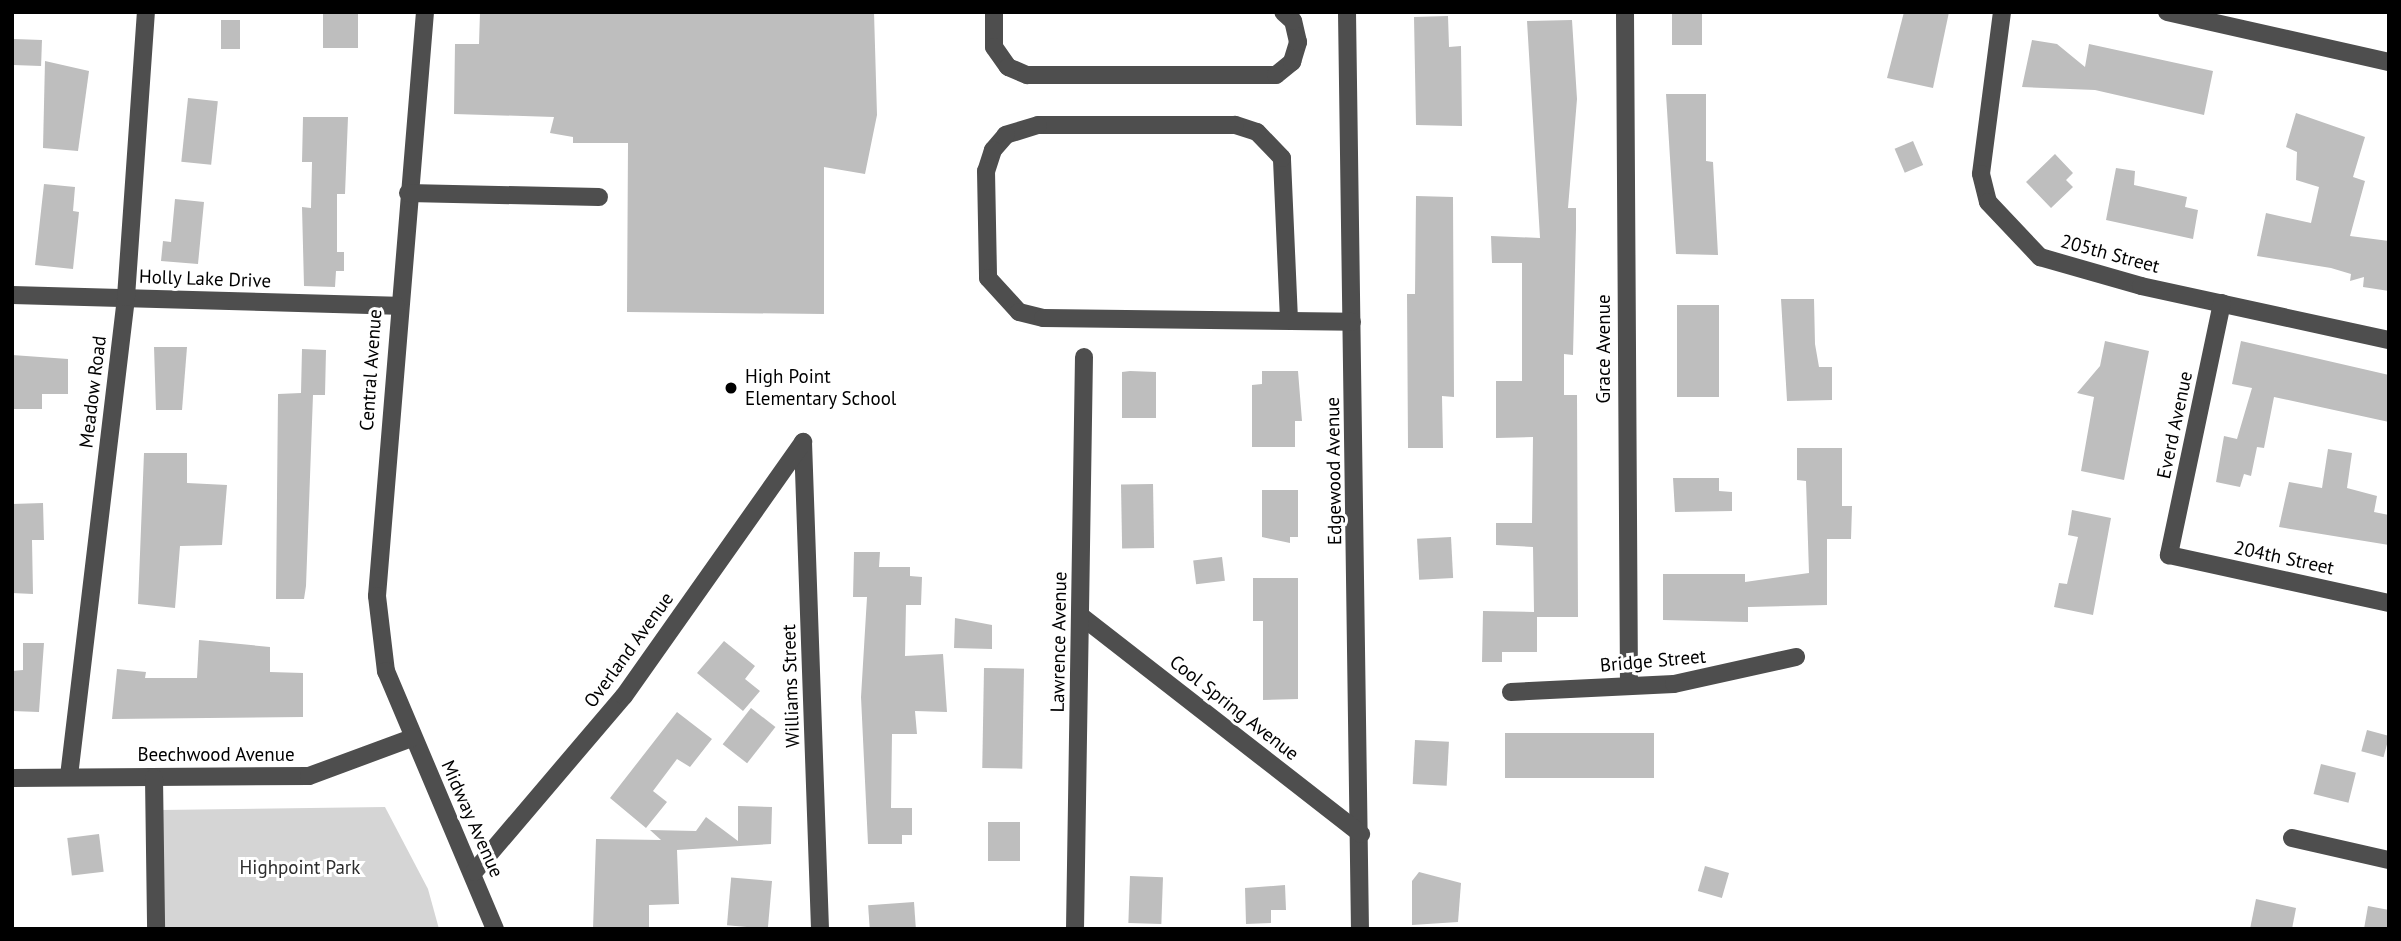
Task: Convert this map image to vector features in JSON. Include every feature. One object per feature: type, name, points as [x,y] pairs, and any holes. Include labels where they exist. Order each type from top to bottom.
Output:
[{"type":"street","name":"Meadow Road","points":[[69,776],[126,297],[146,12]]},
{"type":"street","name":"Central Avenue","points":[[410,732],[386,671],[377,596],[396,306],[425,12]]},
{"type":"street","points":[[995,12],[994,47],[1008,67],[1027,75],[1276,75],[1292,62],[1298,42],[1293,20],[1283,12]]},
{"type":"street","name":"Edgewood Avenue","points":[[1347,12],[1361,834],[1360,929]]},
{"type":"street","name":"Grace Avenue","points":[[1625,12],[1629,684]]},
{"type":"street","name":"205th Street","points":[[2002,12],[1981,174],[1995,212],[2040,257],[2222,303],[2389,340]]},
{"type":"street","points":[[2167,12],[2389,62]]},
{"type":"street","points":[[1289,320],[1286,187],[1274,145],[1235,125],[1038,125],[1006,135],[986,171],[988,278],[1019,312],[1044,318],[1352,322]]},
{"type":"street","points":[[408,193],[599,197]]},
{"type":"street","name":"Holly Lake Drive","points":[[12,295],[396,306]]},
{"type":"street","name":"Everd Avenue","points":[[2169,555],[2222,303]]},
{"type":"street","name":"Lawrence Avenue","points":[[1075,929],[1084,357]]},
{"type":"street","name":"Overland Avenue","points":[[474,872],[624,696],[803,442]]},
{"type":"street","name":"Williams Street","points":[[803,442],[820,929]]},
{"type":"street","name":"204th Street","points":[[2169,555],[2389,603]]},
{"type":"street","name":"Cool Spring Avenue","points":[[1081,616],[1361,834]]},
{"type":"street","name":"Bridge Street","points":[[1511,692],[1711,678],[1796,657]]},
{"type":"street","name":"Beechwood Avenue","points":[[12,778],[309,776],[410,732]]},
{"type":"street","name":"Midway Avenue","points":[[410,732],[474,872],[495,929]]},
{"type":"street","points":[[154,778],[156,929]]},
{"type":"street","points":[[2292,838],[2389,860]]},
{"type":"green space","name":"Highpoint Park","points":[[385,807],[428,889],[439,929],[162,929],[161,810]]},
{"type":"building","points":[[323,12],[358,12],[358,48],[323,48]]},
{"type":"building","name":"High Point Elementary School","points":[[480,12],[874,12],[877,115],[865,174],[824,167],[824,314],[627,312],[628,143],[573,143],[573,137],[550,133],[554,117],[454,114],[455,44],[479,44]]},
{"type":"building","points":[[1672,12],[1702,12],[1702,45],[1672,45]]},
{"type":"building","points":[[1904,12],[1949,12],[1933,88],[1887,78]]},
{"type":"building","points":[[1448,16],[1449,47],[1461,46],[1462,126],[1416,125],[1414,17]]},
{"type":"building","points":[[221,20],[240,20],[240,49],[221,49]]},
{"type":"building","points":[[1572,20],[1577,99],[1568,208],[1576,208],[1576,229],[1573,355],[1564,354],[1564,395],[1577,395],[1578,617],[1537,617],[1537,652],[1502,652],[1502,662],[1482,662],[1483,611],[1534,612],[1533,547],[1496,545],[1496,523],[1532,523],[1533,437],[1496,438],[1496,381],[1522,381],[1522,263],[1492,263],[1491,236],[1540,238],[1527,21]]},
{"type":"building","points":[[14,39],[42,40],[41,66],[13,65]]},
{"type":"building","points":[[2032,40],[2057,44],[2085,67],[2089,44],[2213,71],[2204,115],[2095,90],[2022,87]]},
{"type":"building","points":[[45,61],[89,71],[78,151],[43,148]]},
{"type":"building","points":[[1666,94],[1706,94],[1706,161],[1713,162],[1718,255],[1676,254]]},
{"type":"building","points":[[188,98],[218,101],[211,165],[181,162]]},
{"type":"building","points":[[2296,113],[2365,137],[2353,177],[2365,181],[2350,236],[2389,241],[2389,291],[2363,287],[2364,277],[2350,281],[2351,274],[2331,268],[2257,256],[2266,213],[2311,223],[2319,187],[2296,180],[2297,152],[2286,147]]},
{"type":"building","points":[[303,117],[348,117],[345,194],[337,194],[337,252],[344,252],[344,271],[336,271],[335,287],[304,286],[302,207],[311,208],[312,162],[302,162]]},
{"type":"building","points":[[1913,141],[1923,165],[1905,173],[1895,149]]},
{"type":"building","points":[[2055,154],[2073,173],[2066,180],[2073,187],[2051,208],[2026,182]]},
{"type":"building","points":[[2116,168],[2135,171],[2134,185],[2187,197],[2185,207],[2198,210],[2193,239],[2106,220]]},
{"type":"building","points":[[44,184],[75,187],[73,211],[79,212],[73,269],[35,265]]},
{"type":"building","points":[[1416,196],[1453,197],[1454,397],[1442,396],[1443,448],[1408,448],[1407,294],[1415,294]]},
{"type":"building","points":[[175,199],[204,202],[198,264],[161,261],[163,241],[171,242]]},
{"type":"building","points":[[1781,299],[1814,299],[1815,344],[1819,367],[1832,367],[1832,400],[1787,401]]},
{"type":"building","points":[[1677,305],[1719,305],[1719,397],[1677,397]]},
{"type":"building","points":[[2105,341],[2149,351],[2124,480],[2081,471],[2094,397],[2077,393],[2100,366]]},
{"type":"building","points":[[2241,341],[2389,375],[2389,422],[2274,397],[2264,448],[2257,447],[2251,476],[2244,474],[2240,487],[2216,482],[2224,436],[2237,439],[2252,388],[2232,384]]},
{"type":"building","points":[[154,347],[187,347],[182,410],[156,410]]},
{"type":"building","points":[[302,349],[326,350],[325,395],[313,395],[306,586],[304,599],[276,599],[278,394],[301,393]]},
{"type":"building","points":[[12,355],[68,359],[68,394],[42,394],[42,409],[12,409]]},
{"type":"building","points":[[1262,371],[1298,371],[1302,421],[1295,421],[1295,447],[1252,447],[1252,385],[1262,384]]},
{"type":"building","points":[[1122,372],[1156,372],[1156,418],[1122,418]]},
{"type":"building","points":[[1797,448],[1842,448],[1842,506],[1852,506],[1851,539],[1827,539],[1827,605],[1748,607],[1748,622],[1663,620],[1663,574],[1745,574],[1745,582],[1809,573],[1806,481],[1797,480]]},
{"type":"building","points":[[2328,449],[2352,453],[2347,488],[2377,496],[2374,512],[2389,515],[2389,545],[2279,527],[2289,482],[2322,488]]},
{"type":"building","points":[[144,453],[187,453],[187,483],[227,485],[222,545],[180,546],[175,608],[138,604]]},
{"type":"building","points":[[1673,478],[1719,478],[1719,491],[1732,492],[1732,511],[1675,512]]},
{"type":"building","points":[[1153,484],[1154,548],[1122,549],[1121,485]]},
{"type":"building","points":[[1262,490],[1298,490],[1298,537],[1290,537],[1290,543],[1262,537]]},
{"type":"building","points":[[43,503],[44,540],[32,540],[33,594],[12,593],[12,504]]},
{"type":"building","points":[[2072,510],[2111,518],[2093,615],[2054,607],[2059,583],[2067,584],[2078,537],[2068,535]]},
{"type":"building","points":[[1451,537],[1453,578],[1419,580],[1417,539]]},
{"type":"building","points":[[854,552],[880,552],[879,567],[910,567],[910,576],[922,577],[921,605],[906,605],[905,656],[943,654],[947,712],[915,711],[917,734],[892,734],[891,808],[912,808],[912,835],[902,835],[902,844],[868,844],[861,697],[867,597],[853,597]]},
{"type":"building","points":[[1222,557],[1225,581],[1196,584],[1193,561]]},
{"type":"building","points":[[1253,578],[1298,578],[1298,699],[1263,700],[1263,621],[1253,621]]},
{"type":"building","points":[[955,618],[992,625],[992,649],[954,648]]},
{"type":"building","points":[[199,640],[270,647],[270,672],[303,673],[303,717],[112,719],[117,669],[146,672],[145,678],[197,678]]},
{"type":"building","points":[[724,641],[755,666],[745,679],[760,691],[743,711],[697,673]]},
{"type":"building","points":[[23,643],[44,643],[39,712],[12,711],[12,671],[23,670]]},
{"type":"building","points":[[984,668],[1024,669],[1022,769],[982,768]]},
{"type":"building","points":[[751,708],[775,727],[747,763],[723,744]]},
{"type":"building","points":[[677,712],[712,739],[690,767],[677,759],[653,791],[667,802],[646,828],[610,798]]},
{"type":"building","points":[[2367,730],[2389,736],[2384,757],[2361,751]]},
{"type":"building","points":[[1505,733],[1654,733],[1654,778],[1505,778]]},
{"type":"building","points":[[1415,740],[1449,742],[1447,786],[1413,784]]},
{"type":"building","points":[[2321,764],[2356,773],[2348,803],[2314,794]]},
{"type":"building","points":[[738,806],[772,807],[771,844],[677,850],[679,904],[649,905],[649,929],[593,929],[596,839],[661,840],[650,830],[696,831],[706,817],[738,841]]},
{"type":"building","points":[[988,822],[1020,822],[1020,861],[988,861]]},
{"type":"building","points":[[99,834],[104,872],[72,876],[67,838]]},
{"type":"building","points":[[1705,866],[1729,873],[1722,898],[1698,891]]},
{"type":"building","points":[[1419,872],[1461,883],[1458,922],[1412,925],[1412,881]]},
{"type":"building","points":[[1130,876],[1163,877],[1161,924],[1128,923]]},
{"type":"building","points":[[731,877],[772,881],[768,929],[727,925]]},
{"type":"building","points":[[1285,885],[1286,910],[1271,910],[1271,923],[1246,924],[1245,888]]},
{"type":"building","points":[[2256,899],[2296,908],[2292,929],[2250,929]]},
{"type":"building","points":[[914,902],[916,929],[870,929],[868,905]]},
{"type":"building","points":[[2368,906],[2389,910],[2389,929],[2364,929]]},
{"type":"place","name":"High Point Elementary School","points":[[731,388]]}]
